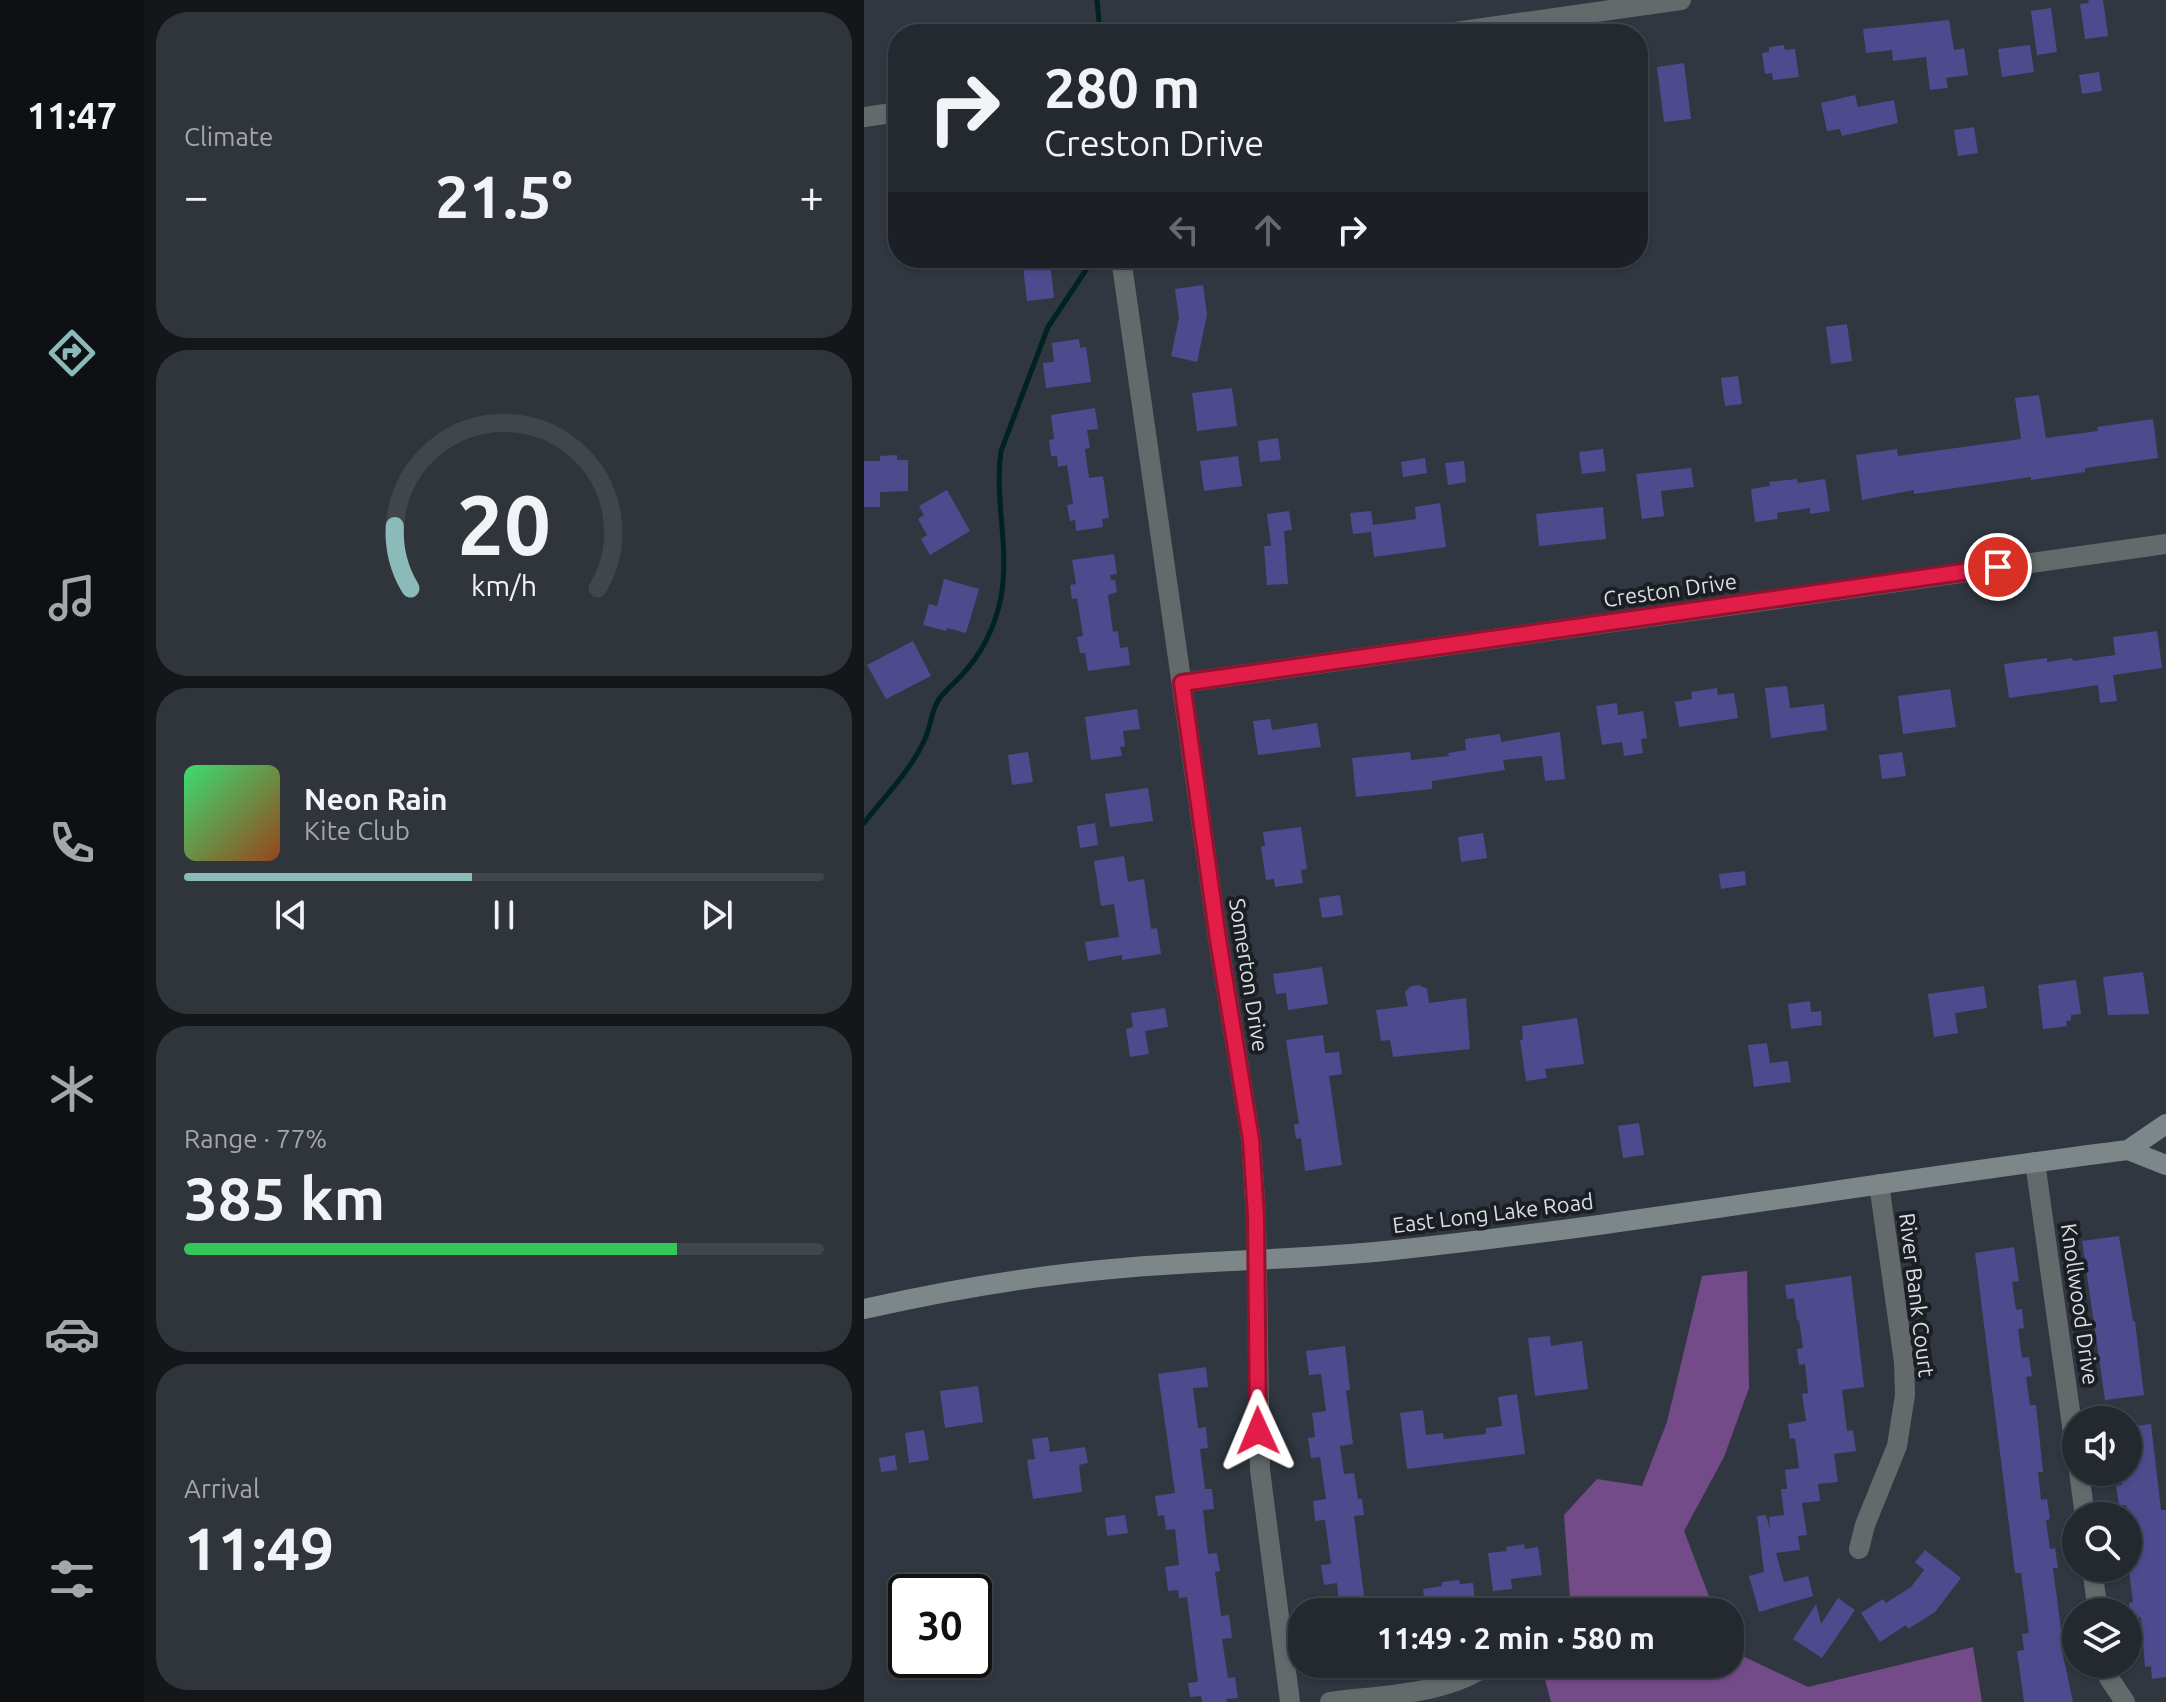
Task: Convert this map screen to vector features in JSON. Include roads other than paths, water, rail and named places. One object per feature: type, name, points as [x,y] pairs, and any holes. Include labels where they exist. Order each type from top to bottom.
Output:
[{"type":"main road","name":"East Long Lake Road","points":[[864,1309],[1043,1276],[1126,1267],[1326,1256],[1455,1243],[2128,1150],[2166,1124]]},
{"type":"main road","name":"East Long Lake Road","points":[[2128,1150],[2166,1165]]},
{"type":"street","points":[[1512,24],[1681,0]]},
{"type":"street","points":[[864,117],[888,113]]},
{"type":"street","name":"Somerton Drive","points":[[1122,268],[1218,939],[1251,1140],[1257,1259],[1260,1470],[1290,1702]]},
{"type":"street","name":"Creston Drive","points":[[1182,683],[2166,544]]},
{"type":"street","name":"Knollwood Drive","points":[[2035,1162],[2069,1406]]},
{"type":"street","name":"River Bank Court","points":[[1859,1549],[1865,1525],[1897,1446],[1905,1395],[1904,1362],[1879,1184]]},
{"type":"street","points":[[1330,1702],[1444,1686],[1466,1678]]},
{"type":"street","points":[[2109,1678],[2125,1702]]},
{"type":"waterway","points":[[1097,0],[1098,24]]},
{"type":"waterway","points":[[864,823],[913,761],[925,739],[939,699],[975,659],[991,630],[1003,579],[999,487],[1001,451],[1048,327],[1087,268]]}]
